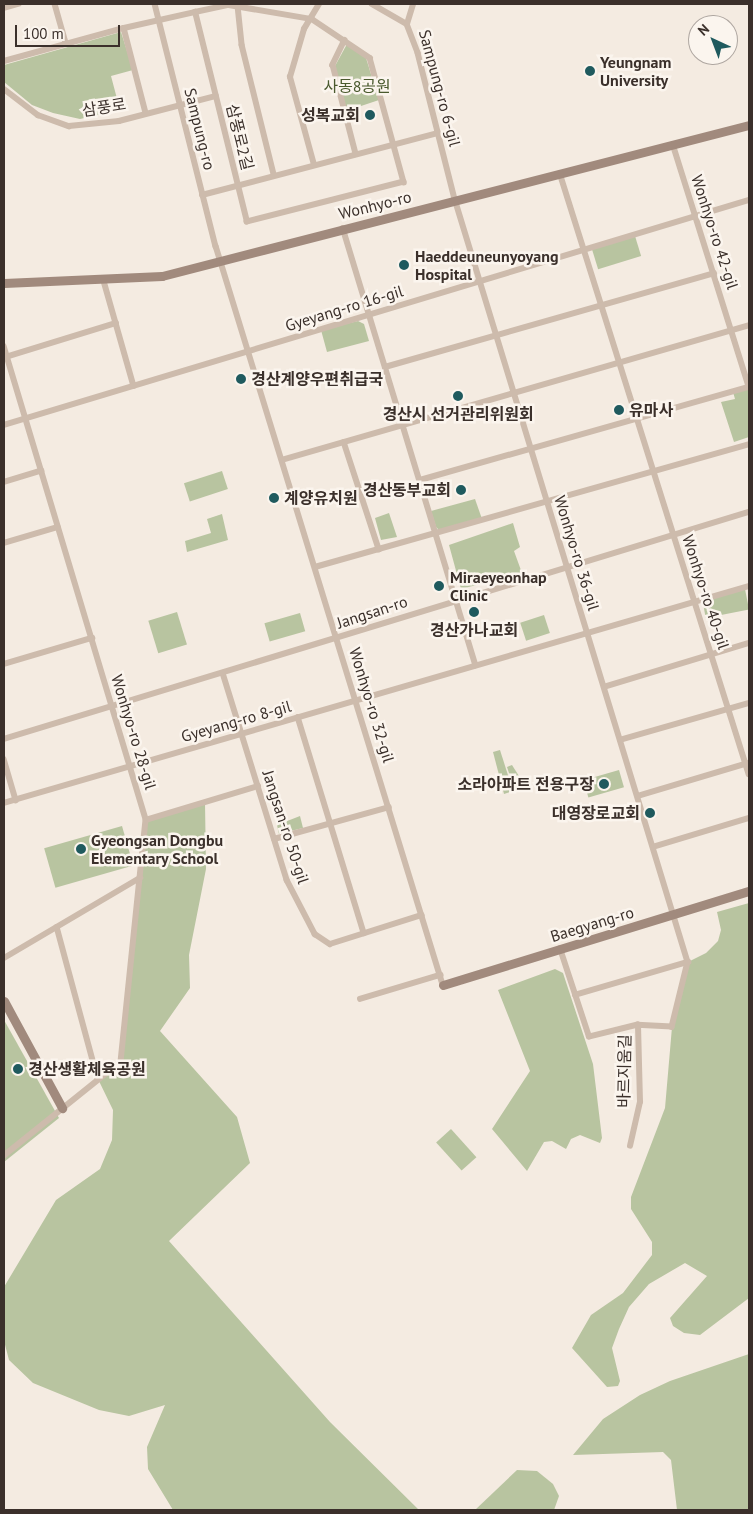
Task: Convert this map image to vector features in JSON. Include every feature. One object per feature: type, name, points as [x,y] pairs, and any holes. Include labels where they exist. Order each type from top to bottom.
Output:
[{"type":"main road","name":"Wonhyo-ro","points":[[4,283],[104,281],[162,276],[749,125]]},
{"type":"main road","name":"Baegyang-ro","points":[[443,985],[749,890]]},
{"type":"main road","points":[[4,1001],[62,1108]]},
{"type":"street","points":[[4,8],[18,4]]},
{"type":"street","points":[[55,4],[66,43]]},
{"type":"street","name":"Sampung-ro","points":[[156,4],[202,194],[221,261]]},
{"type":"street","points":[[314,165],[291,73],[304,29],[312,19],[319,4]]},
{"type":"street","name":"Sampung-ro 6-gil","points":[[372,4],[407,24],[438,133],[454,200]]},
{"type":"street","points":[[407,24],[413,4]]},
{"type":"street","points":[[4,61],[124,28],[195,12],[238,6],[312,19],[370,58],[393,143]]},
{"type":"street","name":"삼풍로2길","points":[[238,6],[242,45],[274,174]]},
{"type":"street","name":"삼풍로2길","points":[[195,12],[247,222],[404,182],[393,143]]},
{"type":"street","points":[[124,28],[146,113]]},
{"type":"street","points":[[345,40],[333,65],[356,154]]},
{"type":"street","name":"삼풍로","points":[[4,89],[38,115],[69,126],[93,125],[216,96]]},
{"type":"street","points":[[202,194],[393,143],[438,133]]},
{"type":"street","name":"Wonhyo-ro 42-gil","points":[[673,144],[749,386]]},
{"type":"street","name":"Wonhyo-ro 40-gil","points":[[560,173],[673,534],[748,763],[749,774]]},
{"type":"street","name":"Wonhyo-ro 36-gil","points":[[454,200],[688,962]]},
{"type":"street","name":"Gyeyang-ro 16-gil","points":[[4,425],[749,200]]},
{"type":"street","points":[[343,228],[476,666]]},
{"type":"street","name":"Wonhyo-ro 32-gil","points":[[221,261],[443,985]]},
{"type":"street","points":[[386,367],[714,274]]},
{"type":"street","points":[[104,281],[134,386]]},
{"type":"street","points":[[5,357],[116,322]]},
{"type":"street","points":[[282,460],[749,325]]},
{"type":"street","name":"Wonhyo-ro 28-gil","points":[[4,346],[5,357],[26,419],[146,820],[121,1062],[4,1156]]},
{"type":"street","points":[[420,480],[530,446],[749,386]]},
{"type":"street","points":[[344,442],[379,549]]},
{"type":"street","points":[[315,568],[749,444]]},
{"type":"street","points":[[4,482],[41,471]]},
{"type":"street","name":"Jangsan-ro","points":[[4,739],[336,638],[456,599],[749,512]]},
{"type":"street","points":[[4,543],[58,527]]},
{"type":"street","name":"Gyeyang-ro 8-gil","points":[[4,803],[749,586]]},
{"type":"street","points":[[4,664],[92,638]]},
{"type":"street","points":[[604,687],[749,643]]},
{"type":"street","name":"Jangsan-ro 50-gil","points":[[223,673],[287,880],[319,940],[330,944],[422,915]]},
{"type":"street","points":[[620,740],[749,703]]},
{"type":"street","points":[[298,718],[364,934]]},
{"type":"street","points":[[4,760],[16,800]]},
{"type":"street","points":[[638,796],[748,763]]},
{"type":"street","points":[[146,820],[258,786]]},
{"type":"street","points":[[274,839],[389,807]]},
{"type":"street","points":[[653,847],[749,818]]},
{"type":"street","points":[[4,958],[140,878]]},
{"type":"street","points":[[57,927],[98,1079]]},
{"type":"street","points":[[560,949],[589,1037],[638,1025],[672,1027],[688,962]]},
{"type":"street","points":[[575,995],[688,962]]},
{"type":"street","points":[[360,999],[440,975]]},
{"type":"street","name":"바르지움길","points":[[630,1146],[640,1102],[638,1025]]},
{"type":"green space","points":[[121,32],[133,70],[111,76],[120,110],[80,119],[53,113],[32,105],[4,82],[4,65]]},
{"type":"green space","name":"사동8공원","points":[[347,44],[366,58],[379,100],[346,111],[335,66]]},
{"type":"green space","points":[[635,236],[641,256],[598,269],[592,249]]},
{"type":"green space","points":[[358,321],[364,324],[369,341],[327,352],[321,330]]},
{"type":"green space","points":[[749,388],[749,437],[734,442],[721,402],[735,399],[733,392]]},
{"type":"green space","points":[[222,471],[228,489],[190,501],[184,483]]},
{"type":"green space","points":[[475,499],[482,519],[440,531],[436,527],[431,511]]},
{"type":"green space","points":[[389,513],[397,537],[381,540],[375,518]]},
{"type":"green space","points":[[222,514],[228,540],[187,552],[185,541],[211,533],[207,519]]},
{"type":"green space","points":[[513,523],[520,547],[514,551],[522,573],[461,589],[449,545]]},
{"type":"green space","points":[[745,589],[749,610],[706,618],[702,597]]},
{"type":"green space","points":[[177,612],[187,645],[158,653],[148,621]]},
{"type":"green space","points":[[300,613],[305,631],[270,641],[264,623]]},
{"type":"green space","points":[[544,615],[550,633],[526,641],[520,623]]},
{"type":"green space","points":[[500,750],[513,791],[504,794],[493,752]]},
{"type":"green space","points":[[512,765],[524,784],[514,788],[507,767]]},
{"type":"green space","name":"소라아파트 전용구장","points":[[619,770],[624,787],[588,798],[583,780]]},
{"type":"green space","points":[[205,802],[206,869],[189,955],[190,988],[160,1031],[237,1117],[250,1163],[169,1241],[330,1422],[419,1510],[173,1510],[148,1469],[147,1447],[165,1405],[129,1416],[99,1410],[33,1383],[9,1360],[4,1341],[4,1287],[56,1200],[100,1169],[112,1140],[113,1110],[98,1079],[121,1061],[146,820]]},
{"type":"green space","points":[[300,816],[303,828],[279,834],[277,825]]},
{"type":"green space","points":[[122,826],[133,865],[55,888],[44,848]]},
{"type":"green space","points":[[749,903],[749,1298],[700,1335],[684,1333],[673,1326],[670,1318],[707,1276],[685,1263],[649,1284],[629,1307],[619,1329],[612,1348],[620,1381],[618,1386],[607,1387],[572,1348],[591,1315],[623,1293],[652,1255],[652,1242],[631,1209],[631,1197],[665,1108],[672,1027],[688,962],[706,953],[718,941],[721,930],[717,912]]},
{"type":"green space","points":[[555,969],[563,973],[593,1064],[602,1138],[600,1143],[580,1135],[571,1139],[566,1149],[552,1141],[544,1142],[527,1171],[492,1129],[530,1071],[498,990]]},
{"type":"green space","name":"경산생활체육공원","points":[[4,1020],[59,1118],[4,1162]]},
{"type":"green space","points":[[451,1129],[476,1157],[462,1171],[436,1142]]},
{"type":"green space","points":[[749,1354],[749,1510],[677,1510],[671,1460],[663,1452],[573,1455],[603,1419],[640,1395],[670,1381]]},
{"type":"green space","points":[[517,1470],[537,1471],[553,1484],[559,1496],[554,1510],[475,1510]]},
{"type":"place","name":"Yeungnam University","points":[[590,71]]},
{"type":"place","name":"성복교회","points":[[370,115]]},
{"type":"place","name":"Haeddeuneunyoyang Hospital","points":[[404,265]]},
{"type":"place","name":"경산계양우편취급국","points":[[241,379]]},
{"type":"place","name":"경산시 선거관리위원회","points":[[458,396]]},
{"type":"place","name":"유마사","points":[[619,410]]},
{"type":"place","name":"경산동부교회","points":[[461,490]]},
{"type":"place","name":"계양유치원","points":[[274,498]]},
{"type":"place","name":"Miraeyeonhap Clinic","points":[[439,586]]},
{"type":"place","name":"경산가나교회","points":[[474,612]]},
{"type":"place","name":"소라아파트 전용구장","points":[[604,784]]},
{"type":"place","name":"대영장로교회","points":[[650,813]]},
{"type":"place","name":"Gyeongsan Dongbu Elementary School","points":[[81,849]]},
{"type":"place","name":"경산생활체육공원","points":[[18,1069]]}]
